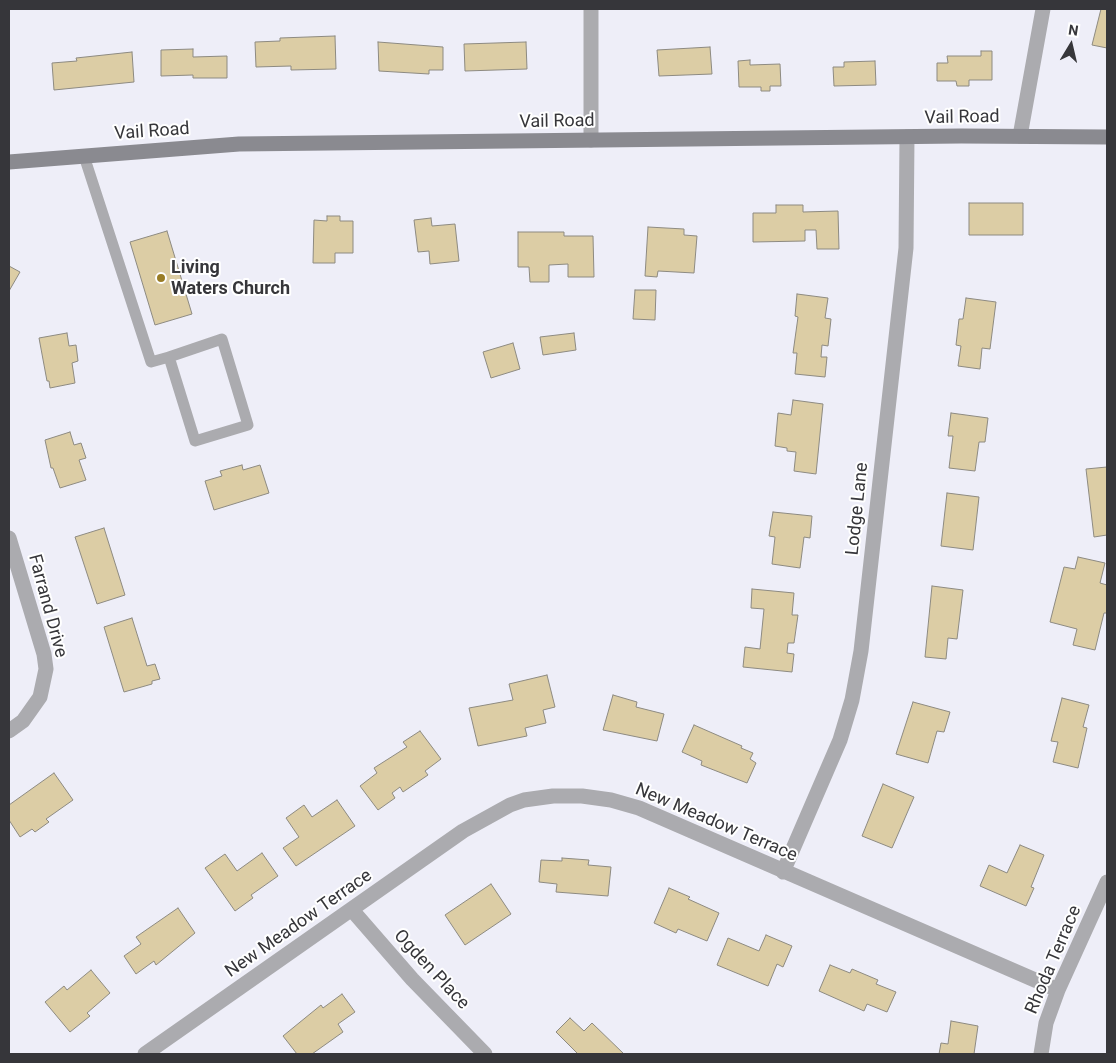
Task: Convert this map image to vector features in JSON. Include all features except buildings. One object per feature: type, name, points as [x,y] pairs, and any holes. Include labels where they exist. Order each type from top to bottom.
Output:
[{"type":"street","points":[[591,9],[591,140]]},
{"type":"street","points":[[1020,136],[1043,9]]},
{"type":"street","name":"Vail Road","points":[[9,162],[239,144],[1020,136],[1107,137]]},
{"type":"street","name":"Lodge Lane","points":[[784,872],[840,740],[852,700],[861,651],[906,248],[907,137]]},
{"type":"street","name":"Farrand Drive","points":[[9,538],[44,654],[46,669],[40,698],[23,721],[9,731]]},
{"type":"street","name":"New Meadow Terrace","points":[[145,1054],[463,831],[510,805],[524,800],[553,796],[592,797],[639,808],[1058,990]]},
{"type":"street","name":"Rhoda Terrace","points":[[1041,1054],[1046,1023],[1058,990],[1107,882]]},
{"type":"street","name":"Ogden Place","points":[[352,910],[412,979],[485,1054]]},
{"type":"lane","points":[[84,156],[151,362],[222,339],[248,425],[195,441],[169,357]]},
{"type":"place","name":"Living Waters Church","points":[[161,278]]}]
